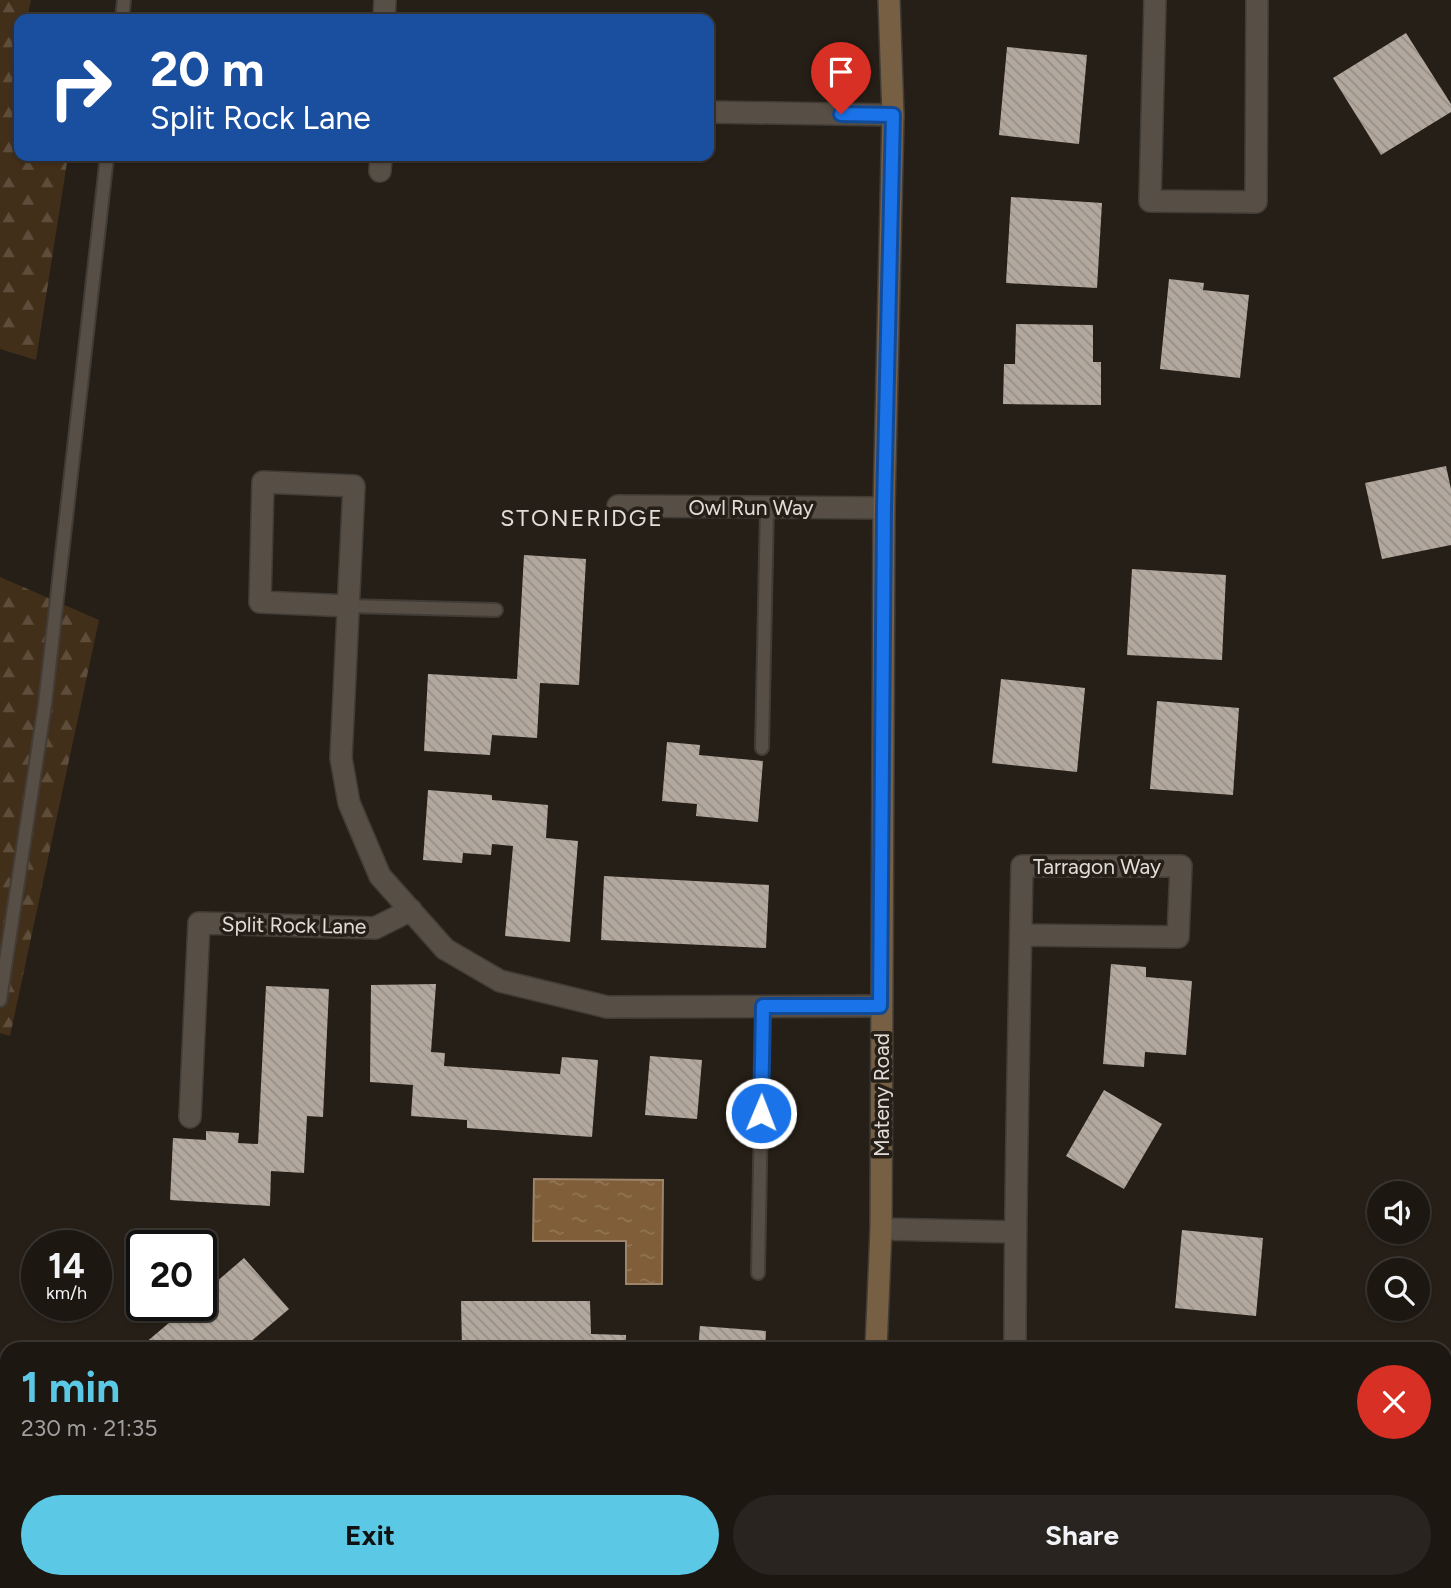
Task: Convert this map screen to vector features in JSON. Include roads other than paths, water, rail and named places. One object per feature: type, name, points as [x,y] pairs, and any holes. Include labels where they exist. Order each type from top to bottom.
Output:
[{"type":"street","name":"Mateny Road","points":[[876,1342],[881,1229],[884,508],[893,115],[889,0]]},
{"type":"street","points":[[1155,0],[1150,201],[1256,202],[1257,0]]},
{"type":"street","points":[[714,112],[893,115]]},
{"type":"street","points":[[349,606],[260,602],[263,482],[354,486],[349,606],[341,758],[349,803],[380,876],[445,949],[500,981],[607,1007],[880,1006]]},
{"type":"street","name":"Owl Run Way","points":[[618,506],[884,508]]},
{"type":"street","name":"Tarragon Way","points":[[1015,1342],[1022,866],[1181,866],[1178,937],[1021,935]]},
{"type":"street","name":"Split Rock Lane","points":[[190,1117],[199,923],[375,928],[411,910]]},
{"type":"street","points":[[881,1229],[1015,1232]]},
{"type":"lane","points":[[0,1000],[45,704],[106,161]]},
{"type":"lane","points":[[762,748],[768,507]]},
{"type":"lane","points":[[349,606],[496,610]]},
{"type":"lane","points":[[758,1273],[763,1006]]},
{"type":"water","points":[[534,1179],[663,1180],[662,1284],[626,1284],[626,1241],[533,1241]]},
{"type":"district","name":"STONERIDGE","points":[[582,518]]}]
